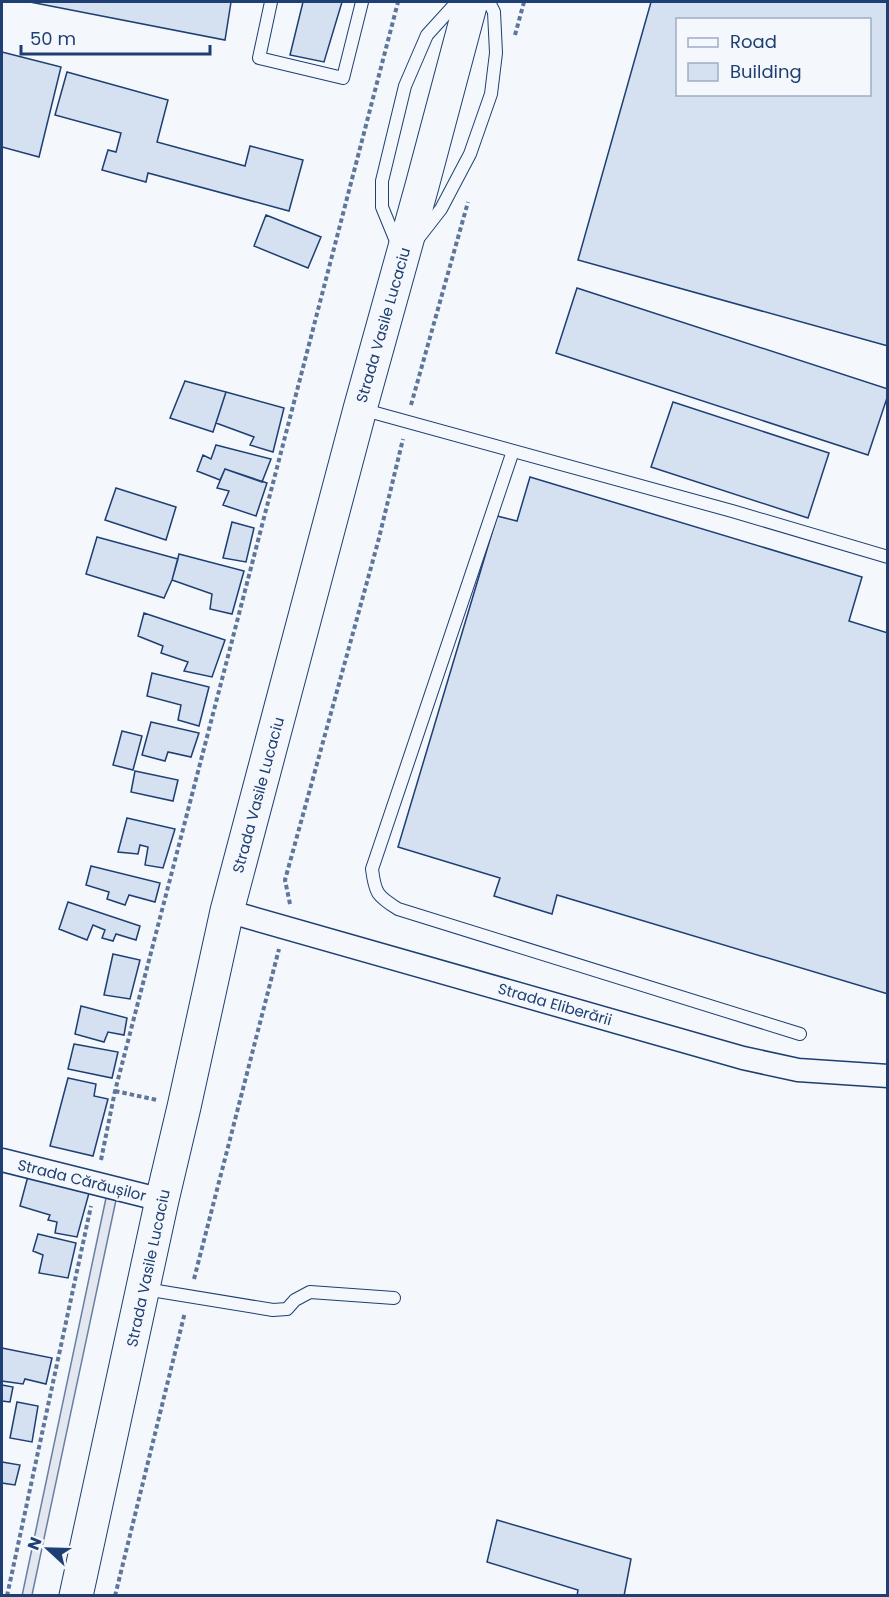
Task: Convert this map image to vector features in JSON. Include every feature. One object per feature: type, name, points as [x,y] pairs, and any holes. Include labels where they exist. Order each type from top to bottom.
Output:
[{"type":"main road","name":"Strada Vasile Lucaciu","points":[[76,1596],[227,911],[471,2]]},
{"type":"street","name":"Strada Eliberării","points":[[227,911],[743,1058],[798,1070],[888,1076]]},
{"type":"street","name":"Strada Cărăușilor","points":[[2,1160],[162,1200]]},
{"type":"lane","points":[[271,2],[259,58],[343,78],[362,2]]},
{"type":"lane","points":[[402,258],[382,207],[382,181],[405,86],[427,35],[456,2]]},
{"type":"lane","points":[[402,258],[441,209],[451,191],[470,154],[491,94],[496,53],[494,12],[489,2]]},
{"type":"lane","points":[[360,409],[732,511],[888,557]]},
{"type":"lane","points":[[513,451],[372,869],[374,885],[381,899],[398,909],[800,1034]]},
{"type":"lane","points":[[143,1289],[273,1310],[287,1309],[296,1300],[310,1292],[394,1298]]},
{"type":"path","points":[[7,1596],[116,1091],[398,2]]},
{"type":"path","points":[[515,36],[524,2]]},
{"type":"path","points":[[115,1596],[189,1296],[285,928],[290,902],[285,880],[470,194]]},
{"type":"path","points":[[116,1091],[158,1101]]},
{"type":"shaded area","points":[[106,1198],[116,1200],[32,1595],[22,1596]]},
{"type":"building","points":[[30,2],[231,2],[225,40]]},
{"type":"building","points":[[303,2],[342,2],[324,62],[290,55]]},
{"type":"building","points":[[651,2],[888,2],[888,346],[578,260]]},
{"type":"building","points":[[2,52],[61,67],[39,157],[2,147]]},
{"type":"building","points":[[67,72],[168,100],[157,142],[245,166],[250,146],[303,160],[289,211],[148,173],[146,182],[102,170],[108,150],[116,152],[121,133],[55,115]]},
{"type":"building","points":[[266,215],[321,237],[308,268],[254,246]]},
{"type":"building","points":[[577,288],[888,389],[868,455],[556,353]]},
{"type":"building","points":[[185,381],[226,392],[213,432],[170,418]]},
{"type":"building","points":[[226,392],[284,408],[273,452],[250,445],[254,437],[216,423]]},
{"type":"building","points":[[673,402],[829,453],[808,518],[651,467]]},
{"type":"building","points":[[216,445],[271,459],[262,482],[225,469],[220,480],[197,471],[203,455],[211,459]]},
{"type":"building","points":[[225,469],[267,483],[256,516],[223,505],[229,491],[217,488]]},
{"type":"building","points":[[530,477],[862,577],[849,621],[888,633],[888,994],[557,895],[552,914],[494,896],[500,878],[398,847],[497,516],[517,521]]},
{"type":"building","points":[[116,488],[176,507],[166,540],[105,520]]},
{"type":"building","points":[[232,522],[254,528],[246,562],[223,558]]},
{"type":"building","points":[[97,537],[178,559],[164,598],[86,574]]},
{"type":"building","points":[[179,554],[244,571],[232,614],[210,609],[212,594],[172,580]]},
{"type":"building","points":[[144,613],[225,640],[212,677],[184,671],[188,662],[161,653],[163,646],[138,636]]},
{"type":"building","points":[[152,673],[209,687],[199,726],[178,720],[181,705],[147,696]]},
{"type":"building","points":[[151,722],[199,733],[191,757],[168,752],[165,761],[142,755]]},
{"type":"building","points":[[122,731],[142,736],[133,770],[113,765]]},
{"type":"building","points":[[135,771],[178,780],[173,801],[131,792]]},
{"type":"building","points":[[127,818],[175,829],[163,868],[145,865],[148,847],[140,845],[138,854],[118,852]]},
{"type":"building","points":[[91,866],[160,883],[155,902],[129,895],[125,905],[107,899],[109,892],[86,885]]},
{"type":"building","points":[[68,902],[140,926],[136,940],[116,934],[113,941],[102,938],[105,930],[93,925],[87,940],[59,929]]},
{"type":"building","points":[[113,954],[140,960],[130,999],[104,995]]},
{"type":"building","points":[[81,1006],[127,1018],[124,1035],[108,1032],[104,1042],[75,1034]]},
{"type":"building","points":[[74,1044],[118,1052],[112,1078],[68,1069]]},
{"type":"building","points":[[68,1078],[96,1084],[94,1096],[108,1099],[93,1156],[50,1146]]},
{"type":"building","points":[[28,1176],[89,1193],[77,1237],[55,1233],[57,1222],[48,1220],[50,1215],[20,1206]]},
{"type":"building","points":[[38,1234],[76,1243],[68,1278],[39,1273],[43,1255],[33,1251]]},
{"type":"building","points":[[2,1348],[52,1358],[46,1384],[25,1379],[23,1384],[2,1381]]},
{"type":"building","points":[[2,1385],[13,1387],[10,1402],[2,1401]]},
{"type":"building","points":[[17,1402],[38,1406],[32,1442],[10,1438]]},
{"type":"building","points":[[2,1462],[20,1465],[15,1485],[2,1483]]},
{"type":"building","points":[[497,1520],[631,1559],[624,1596],[577,1596],[578,1590],[487,1562]]}]
